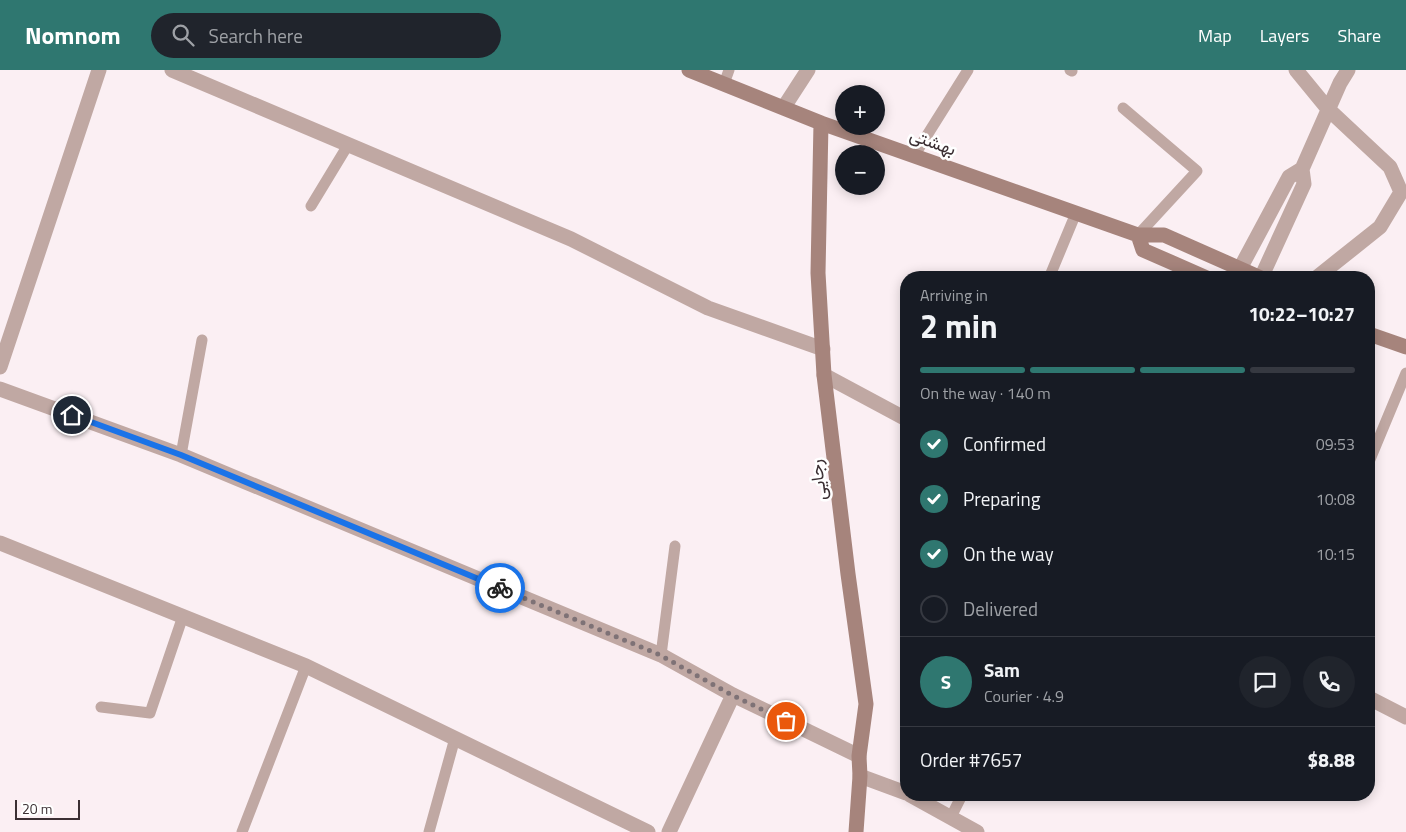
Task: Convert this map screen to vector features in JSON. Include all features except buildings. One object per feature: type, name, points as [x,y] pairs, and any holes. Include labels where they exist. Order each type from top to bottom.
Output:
[{"type":"street","points":[[0,368],[99,70]]},
{"type":"street","points":[[172,70],[571,239],[708,308],[823,349]]},
{"type":"street","name":"بهشتی","points":[[690,70],[727,77],[784,107],[821,122],[1138,235],[1164,235],[1234,271]]},
{"type":"street","points":[[784,107],[808,70]]},
{"type":"street","points":[[1296,70],[1328,109],[1390,168],[1401,192],[1380,227],[1325,271]]},
{"type":"street","points":[[1264,271],[1304,184],[1302,168],[1340,82],[1348,70]]},
{"type":"street","name":"رجایی","points":[[821,122],[818,273],[824,375],[866,704],[858,756],[860,776],[856,832]]},
{"type":"street","points":[[1239,271],[1289,177],[1302,168]]},
{"type":"street","points":[[1138,235],[1142,250],[1192,271]]},
{"type":"street","points":[[1375,335],[1406,347]]},
{"type":"street","points":[[824,375],[900,417]]},
{"type":"street","points":[[0,389],[181,455],[660,655],[732,695],[858,756]]},
{"type":"street","points":[[0,543],[306,666],[643,831]]},
{"type":"street","points":[[669,832],[732,695]]},
{"type":"street","points":[[1375,701],[1406,717]]},
{"type":"street","points":[[860,776],[900,792]]},
{"type":"street","points":[[922,801],[977,832]]},
{"type":"lane","points":[[914,156],[968,70]]},
{"type":"lane","points":[[1123,108],[1197,172],[1138,235]]},
{"type":"lane","points":[[311,206],[348,145]]},
{"type":"lane","points":[[1052,271],[1076,213]]},
{"type":"lane","points":[[181,455],[202,340]]},
{"type":"lane","points":[[1375,448],[1406,373]]},
{"type":"lane","points":[[660,655],[675,546]]},
{"type":"lane","points":[[101,707],[150,713],[183,616]]},
{"type":"lane","points":[[242,832],[306,666]]},
{"type":"lane","points":[[430,832],[455,738]]},
{"type":"lane","points":[[951,816],[959,801]]},
{"type":"way so far","points":[[500,588],[660,655],[732,695],[786,721]]},
{"type":"route","points":[[72,415],[181,455],[500,588]]}]
